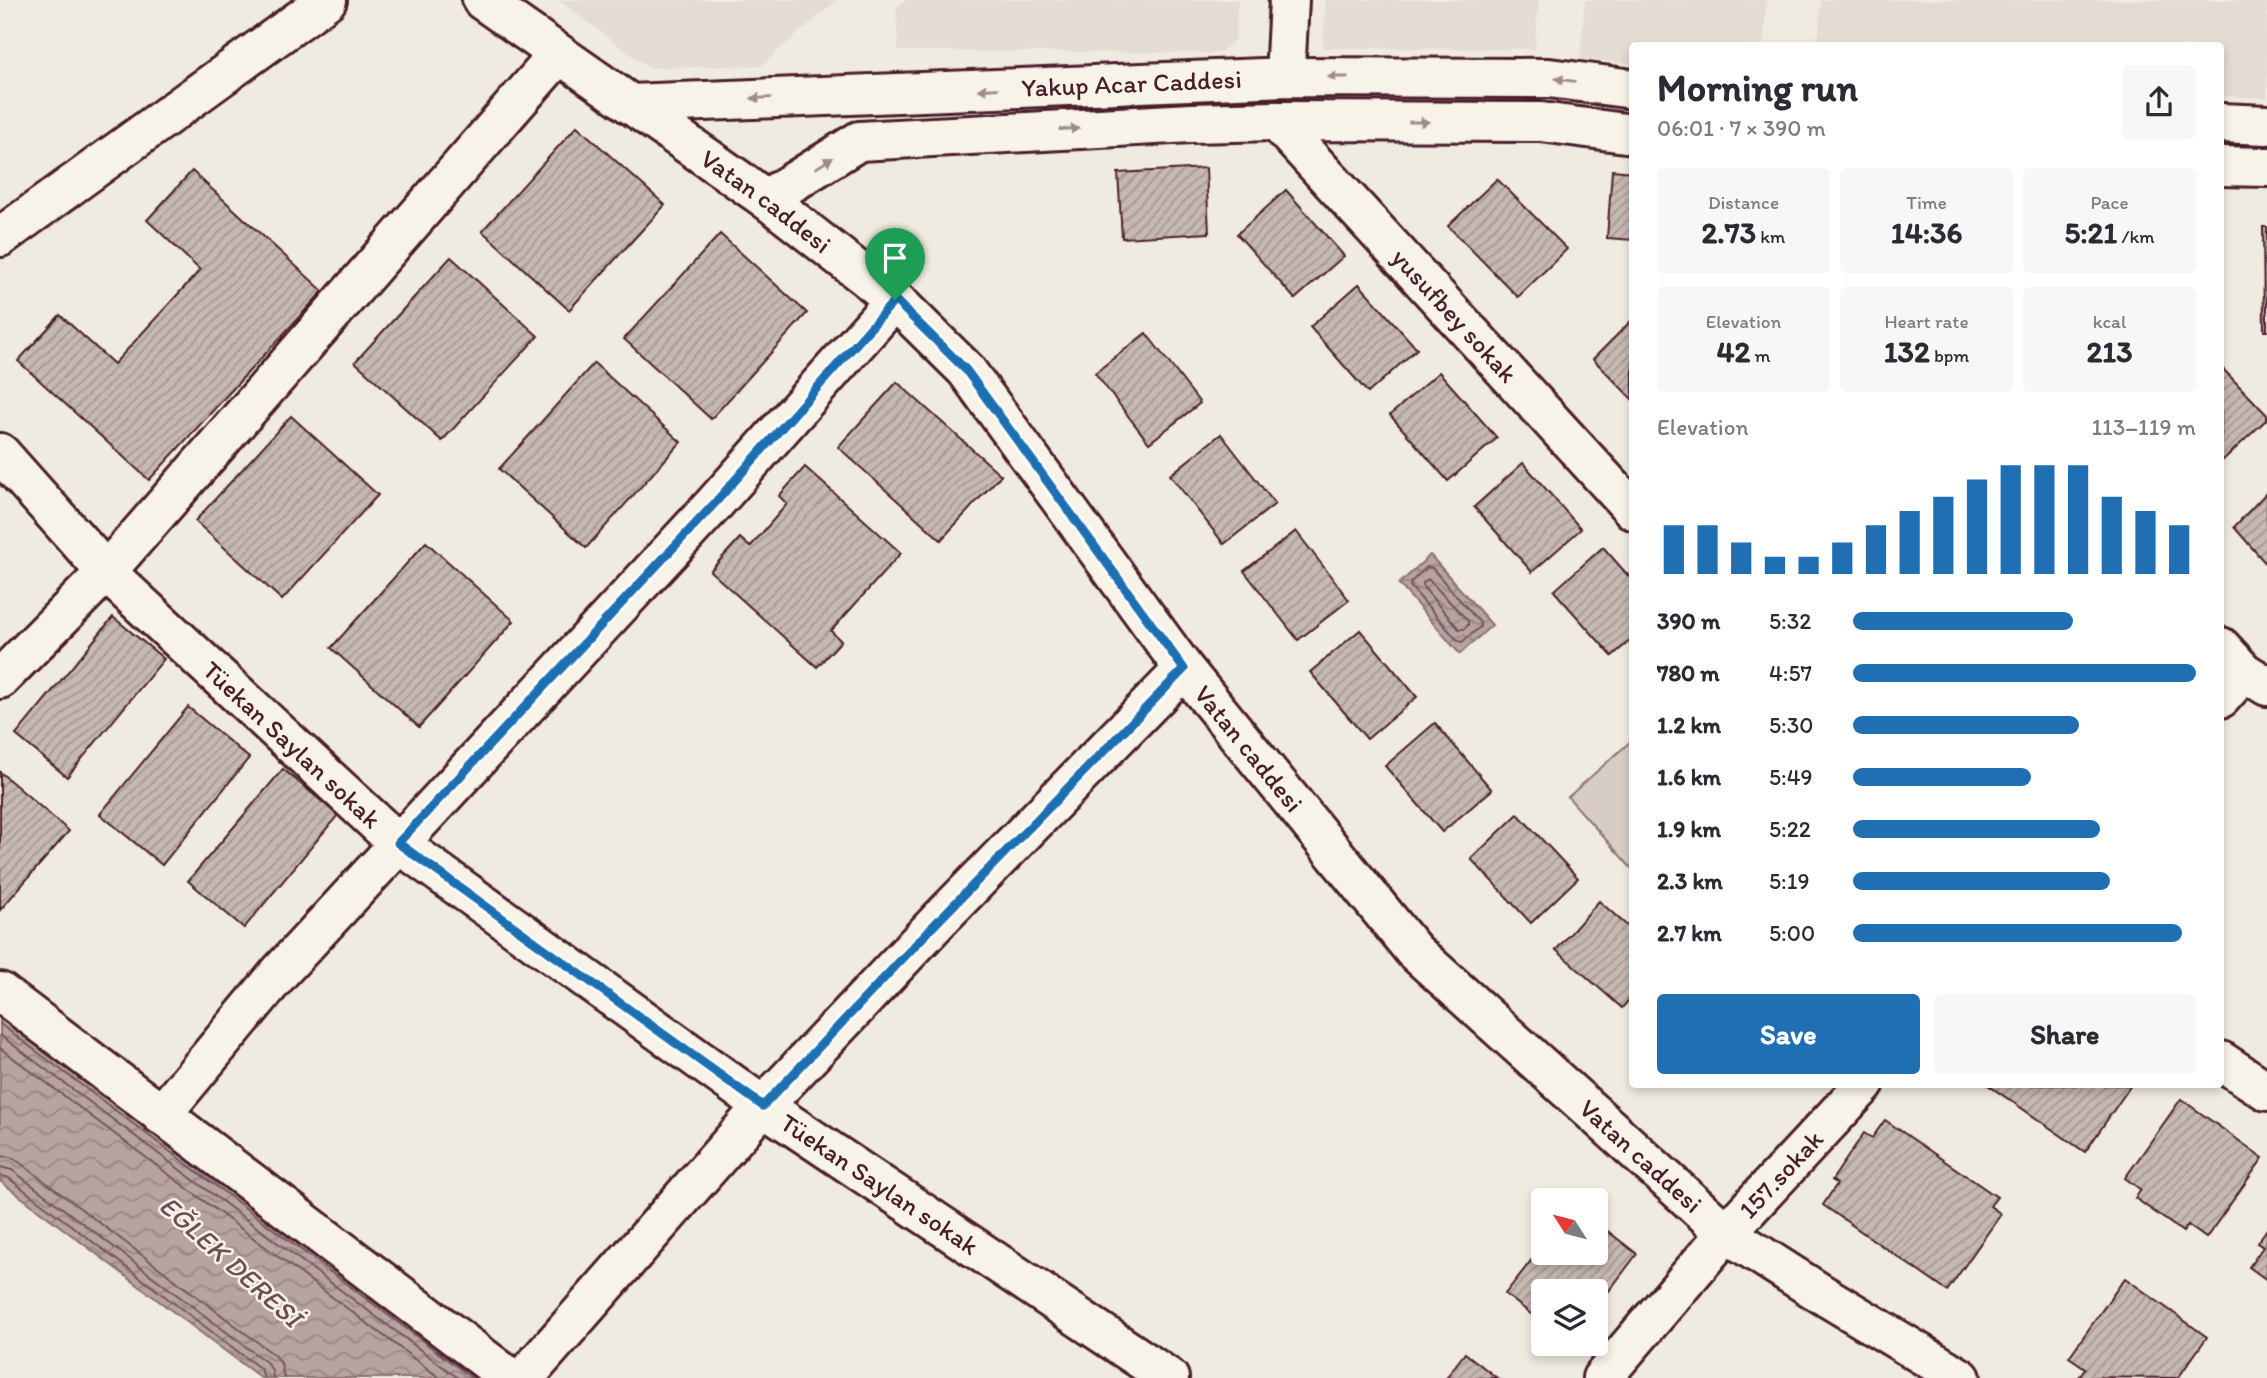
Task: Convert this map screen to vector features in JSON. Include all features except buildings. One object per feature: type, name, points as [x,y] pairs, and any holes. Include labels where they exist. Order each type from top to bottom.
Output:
[{"type":"street","points":[[0,237],[327,0]]},
{"type":"street","name":"Vatan caddesi","points":[[482,0],[766,199],[895,300],[966,370],[1184,669],[1414,951],[1726,1233],[1961,1378]]},
{"type":"street","points":[[1285,77],[1289,0]]},
{"type":"street","points":[[0,679],[106,572],[559,54]]},
{"type":"street","name":"Yakup Acar Caddesi","points":[[630,104],[1285,77],[1549,79],[1629,89]]},
{"type":"street","name":"Yakup Acar Caddesi","points":[[766,199],[859,141],[1276,121],[1541,122],[1629,133]]},
{"type":"street","name":"yusufbey sokak","points":[[1276,121],[1629,506]]},
{"type":"street","points":[[2224,123],[2267,125]]},
{"type":"street","points":[[2224,166],[2267,167]]},
{"type":"street","points":[[162,1115],[279,972],[714,504],[895,300]]},
{"type":"street","name":"Tüekan Saylan sokak","points":[[0,453],[106,572],[398,843],[763,1106],[1169,1378]]},
{"type":"street","points":[[0,992],[509,1374],[939,920],[1184,669]]},
{"type":"street","points":[[2224,1063],[2267,1091]]},
{"type":"street","name":"157.sokak","points":[[1602,1378],[1726,1233],[1861,1088]]},
{"type":"shaded area","points":[[558,0],[837,0],[761,66],[649,68]]},
{"type":"shaded area","points":[[906,0],[1238,0],[1235,39],[1219,53],[898,51],[896,8]]},
{"type":"shaded area","points":[[1326,0],[1539,0],[1535,49],[1323,48]]},
{"type":"shaded area","points":[[1585,0],[1767,0],[1763,42],[1629,42],[1629,64],[1580,59]]},
{"type":"shaded area","points":[[1821,0],[2267,0],[2267,98],[2224,96],[2224,42],[1818,42]]},
{"type":"shaded area","points":[[1629,743],[1629,866],[1568,797]]},
{"type":"water","points":[[1430,555],[1492,625],[1460,654],[1399,584]]},
{"type":"water","name":"EĞLEK DERESİ","points":[[0,1016],[484,1378],[261,1378],[0,1181]]},
{"type":"route","points":[[895,300],[966,370],[1184,669],[939,920],[763,1106],[398,843],[714,504],[895,300]]}]
